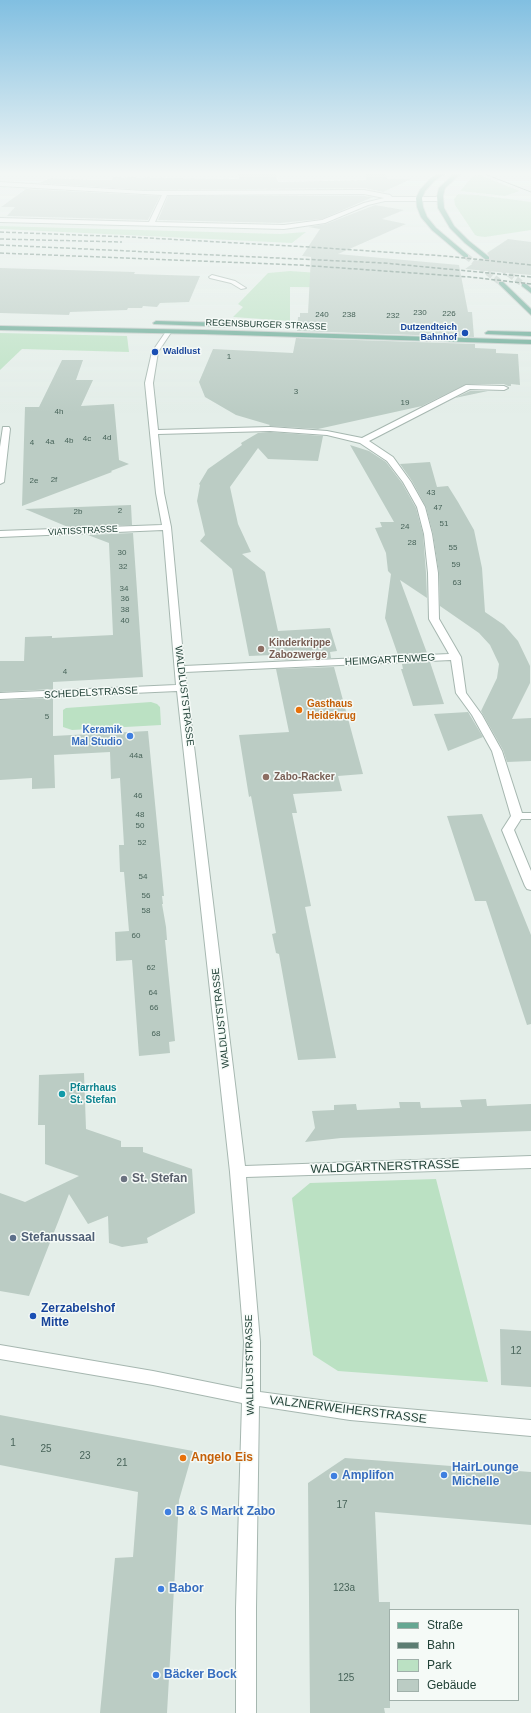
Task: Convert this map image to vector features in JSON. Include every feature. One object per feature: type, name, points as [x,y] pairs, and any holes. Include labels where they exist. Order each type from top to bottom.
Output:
[{"type":"main road","points":[[462,253],[466,256]]},
{"type":"main road","points":[[481,253],[488,258]]},
{"type":"main road","points":[[501,283],[531,313]]},
{"type":"main road","points":[[524,285],[531,291]]},
{"type":"main road","points":[[0,323],[140,323]]},
{"type":"main road","name":"REGENSBURGER STRASSE","points":[[149,323],[203,323],[237,325]]},
{"type":"main road","points":[[169,331],[178,327],[203,323]]},
{"type":"main road","name":"REGENSBURGER STRASSE","points":[[252,326],[531,334]]},
{"type":"main road","name":"REGENSBURGER STRASSE","points":[[0,328],[169,331],[531,342]]},
{"type":"street","points":[[212,277],[233,282],[243,288]]},
{"type":"street","name":"WALDLUSTSTRASSE","points":[[169,331],[155,352],[149,376],[160,493],[167,527],[180,669],[238,1172],[252,1342],[252,1398],[246,1608],[246,1713]]},
{"type":"street","points":[[363,441],[469,387],[504,388]]},
{"type":"street","points":[[155,432],[270,429],[327,433],[363,441],[390,459],[407,482],[421,507],[428,534],[433,573],[434,619],[456,657],[461,693],[477,715],[497,751],[517,816],[508,830],[531,886]]},
{"type":"street","points":[[0,482],[6,430]]},
{"type":"street","name":"VIATISSTRASSE","points":[[0,534],[167,527]]},
{"type":"street","name":"HEIMGARTENWEG","points":[[180,669],[456,657]]},
{"type":"street","name":"SCHEDELSTRASSE","points":[[0,696],[183,688]]},
{"type":"street","points":[[517,816],[531,816]]},
{"type":"street","name":"WALDGÄRTNERSTRASSE","points":[[238,1172],[531,1162]]},
{"type":"street","name":"VALZNERWEIHERSTRASSE","points":[[0,1352],[153,1378],[252,1398],[350,1412],[531,1428]]},
{"type":"green space","points":[[290,271],[409,279],[406,288],[290,287],[290,321],[233,317],[243,307],[238,304],[268,273]]},
{"type":"green space","points":[[0,333],[127,336],[129,352],[22,349],[0,370]]},
{"type":"green space","points":[[151,702],[160,707],[161,725],[72,730],[63,727],[63,710],[66,708]]},
{"type":"green space","points":[[436,1179],[488,1382],[338,1371],[313,1355],[292,1198],[310,1183]]},
{"type":"building","points":[[304,253],[340,253],[338,254],[459,265],[468,312],[472,312],[474,337],[297,331],[298,317],[300,317],[300,313],[308,313],[311,257],[302,256]]},
{"type":"building","points":[[487,253],[531,253],[531,275],[465,269],[481,258],[490,260]]},
{"type":"building","points":[[0,268],[135,272],[134,274],[200,276],[189,302],[160,303],[157,307],[143,306],[142,308],[128,308],[127,310],[70,312],[69,315],[0,313]]},
{"type":"building","points":[[296,338],[475,344],[475,348],[496,349],[496,353],[518,354],[520,385],[511,384],[511,386],[508,386],[504,384],[466,384],[422,406],[318,429],[269,426],[270,425],[236,415],[205,397],[199,382],[213,349],[293,353]]},
{"type":"building","points":[[62,360],[83,360],[76,380],[93,380],[81,406],[114,404],[119,460],[129,464],[111,471],[112,472],[22,506],[25,407],[39,407]]},
{"type":"building","points":[[470,391],[488,391],[455,398]]},
{"type":"building","points":[[270,432],[323,436],[318,461],[268,459],[258,448],[230,487],[238,524],[251,552],[242,554],[265,572],[278,631],[330,628],[337,651],[330,652],[331,658],[274,660],[273,655],[249,656],[232,569],[200,541],[205,535],[197,501],[199,484],[208,469],[242,445],[241,443],[258,433]]},
{"type":"building","points":[[350,445],[369,451],[386,462],[402,483],[416,508],[423,534],[427,598],[400,580],[427,653],[398,655],[385,618],[391,574],[388,571],[386,553],[375,528],[382,527],[380,522],[394,522]]},
{"type":"building","points":[[430,462],[437,487],[448,486],[474,530],[482,568],[485,612],[504,625],[518,641],[530,666],[530,683],[512,719],[531,718],[531,761],[507,762],[503,750],[481,711],[497,678],[499,664],[490,645],[479,633],[440,606],[439,573],[433,534],[426,507],[412,481],[400,464]]},
{"type":"building","points":[[131,505],[132,525],[68,527],[25,509]]},
{"type":"building","points":[[133,533],[143,677],[53,682],[53,689],[0,692],[0,661],[24,661],[25,637],[52,636],[52,638],[113,635],[109,543],[88,535]]},
{"type":"building","points":[[430,662],[444,704],[413,706],[401,669],[403,669],[402,664]]},
{"type":"building","points":[[334,667],[363,774],[338,776],[342,791],[293,794],[297,813],[292,813],[311,906],[305,907],[336,1058],[298,1060],[279,954],[276,953],[272,934],[276,933],[251,796],[249,797],[239,735],[289,732],[276,669]]},
{"type":"building","points":[[53,698],[53,736],[148,731],[164,896],[162,896],[162,904],[166,927],[167,940],[165,940],[175,1041],[169,1042],[170,1053],[139,1056],[132,960],[116,961],[115,932],[129,931],[124,872],[120,872],[119,845],[124,845],[120,778],[111,779],[110,752],[54,755],[55,788],[32,789],[32,778],[0,780],[0,700]]},
{"type":"building","points":[[468,712],[483,737],[448,751],[434,714]]},
{"type":"building","points":[[482,814],[531,935],[531,1024],[527,1025],[486,901],[475,901],[447,816]]},
{"type":"building","name":"St. Stefan","points":[[84,1073],[86,1129],[121,1141],[121,1147],[143,1147],[143,1152],[192,1169],[195,1213],[147,1238],[148,1243],[122,1247],[109,1243],[108,1216],[88,1224],[69,1194],[29,1296],[0,1291],[0,1193],[25,1202],[79,1176],[45,1164],[45,1125],[38,1125],[39,1075]]},
{"type":"building","points":[[486,1099],[487,1106],[531,1104],[531,1131],[341,1138],[305,1142],[315,1128],[312,1111],[334,1110],[334,1105],[356,1104],[357,1110],[400,1108],[399,1102],[420,1102],[421,1108],[462,1107],[460,1100]]},
{"type":"building","points":[[500,1329],[531,1331],[531,1387],[501,1385]]},
{"type":"building","points":[[0,1415],[193,1451],[179,1500],[167,1713],[100,1713],[115,1558],[133,1557],[138,1492],[0,1465]]},
{"type":"building","points":[[345,1458],[531,1472],[531,1525],[375,1512],[379,1602],[390,1602],[390,1708],[384,1708],[385,1713],[310,1713],[308,1483]]},
{"type":"tunnel","points":[[466,256],[501,283]]},
{"type":"tunnel","points":[[487,258],[524,285]]},
{"type":"railway","points":[[0,253],[299,265],[470,277],[531,284]]},
{"type":"railway","points":[[169,253],[384,263],[531,277]]},
{"type":"railway","points":[[399,253],[531,265]]},
{"type":"place","name":"Dutzendteich Bahnhof","points":[[465,333]]},
{"type":"place","name":"Waldlust","points":[[155,352]]},
{"type":"place","name":"Kinderkrippe Zabozwerge","points":[[261,649]]},
{"type":"place","name":"Gasthaus Heidekrug","points":[[299,710]]},
{"type":"place","name":"Keramik Mal Studio","points":[[130,736]]},
{"type":"place","name":"Zabo-Racker","points":[[266,777]]},
{"type":"place","name":"Pfarrhaus St. Stefan","points":[[62,1094]]},
{"type":"place","name":"St. Stefan","points":[[124,1179]]},
{"type":"place","name":"Stefanussaal","points":[[13,1238]]},
{"type":"place","name":"Zerzabelshof Mitte","points":[[33,1316]]},
{"type":"place","name":"Angelo Eis","points":[[183,1458]]},
{"type":"place","name":"HairLounge Michelle","points":[[444,1475]]},
{"type":"place","name":"Amplifon","points":[[334,1476]]},
{"type":"place","name":"B & S Markt Zabo","points":[[168,1512]]},
{"type":"place","name":"Babor","points":[[161,1589]]},
{"type":"place","name":"Bäcker Bock","points":[[156,1675]]}]
